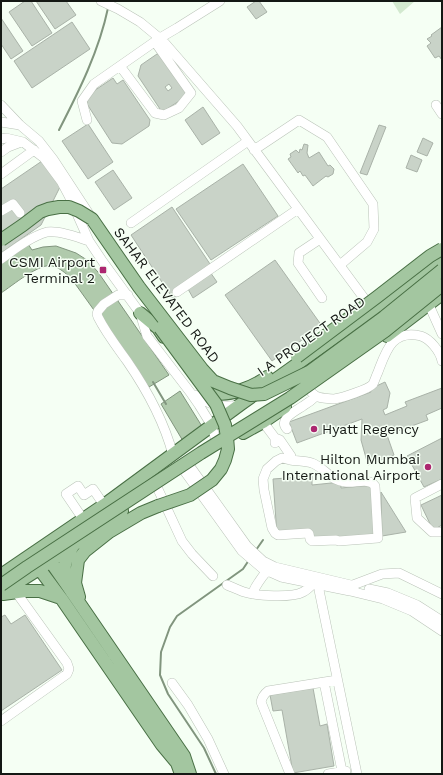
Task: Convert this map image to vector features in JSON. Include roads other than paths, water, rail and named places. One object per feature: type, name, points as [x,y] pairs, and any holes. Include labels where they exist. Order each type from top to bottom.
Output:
[{"type":"main road","points":[[1,240],[48,208],[69,208],[92,218]]},
{"type":"main road","name":"SAHAR ELEVATED ROAD","points":[[92,218],[139,286],[202,369],[213,381],[251,396],[264,394],[309,372],[384,317],[442,270]]},
{"type":"main road","points":[[140,312],[158,328],[196,380],[212,392],[224,393],[245,389],[260,382],[297,357],[430,256],[442,249]]},
{"type":"main road","name":"I A PROJECT ROAD","points":[[32,564],[41,548],[104,505],[442,259]]},
{"type":"main road","points":[[1,585],[201,453],[290,398],[385,331],[442,285]]},
{"type":"main road","points":[[83,607],[75,583],[78,560],[85,551],[109,532],[141,513],[190,495],[198,490],[212,480],[221,469],[228,449],[225,425],[216,404],[147,310],[139,286]]},
{"type":"main road","points":[[1,575],[32,564],[50,561],[213,448],[263,422],[313,393],[345,367],[394,334],[442,294]]},
{"type":"main road","points":[[67,585],[65,574],[66,557],[73,546]]},
{"type":"main road","points":[[41,548],[184,756],[190,774]]},
{"type":"main road","points":[[1,594],[32,564]]},
{"type":"main road","points":[[32,564],[61,598],[162,745],[177,763],[181,774]]},
{"type":"main road","points":[[1,594],[40,591],[61,598]]},
{"type":"street","points":[[101,1],[140,22],[158,40],[192,93],[179,108],[164,115],[155,113],[120,66]]},
{"type":"street","points":[[87,120],[82,101],[94,84],[158,40],[220,1]]},
{"type":"street","points":[[158,40],[163,41],[236,126],[373,310],[394,334],[423,337],[437,350],[442,361]]},
{"type":"street","points":[[1,105],[20,125]]},
{"type":"street","points":[[436,105],[442,114]]},
{"type":"street","points":[[1,114],[20,125]]},
{"type":"street","points":[[254,150],[299,120],[327,137],[373,204],[374,229],[367,242],[340,265]]},
{"type":"street","points":[[1,122],[20,125]]},
{"type":"street","name":"SAHAR ELEVATED ROAD","points":[[20,125],[39,141],[53,159],[92,218]]},
{"type":"street","points":[[1,139],[6,138],[23,142],[44,158],[61,181],[89,241],[140,312],[147,336],[190,392],[212,426],[213,448]]},
{"type":"street","points":[[131,223],[248,141]]},
{"type":"street","points":[[1,152],[8,147],[23,142]]},
{"type":"street","points":[[1,174],[34,150]]},
{"type":"street","points":[[1,211],[13,204],[20,212]]},
{"type":"street","points":[[177,292],[298,209]]},
{"type":"street","points":[[1,259],[30,239],[48,232],[64,233],[89,241]]},
{"type":"street","points":[[320,239],[299,253],[298,263],[322,298]]},
{"type":"street","points":[[128,295],[118,295],[102,306],[97,313],[98,317],[150,398],[163,425],[173,455]]},
{"type":"street","points":[[429,305],[442,334]]},
{"type":"street","points":[[287,429],[284,423],[286,419],[305,405],[313,393],[333,399],[355,393],[368,388],[373,384],[394,334]]},
{"type":"street","points":[[190,392],[202,400],[212,404],[228,406],[241,404]]},
{"type":"street","points":[[263,422],[275,438],[280,440],[291,456],[288,459]]},
{"type":"street","points":[[282,458],[288,459],[312,463],[321,468],[328,475],[338,480],[346,482],[367,482],[374,484],[378,538],[339,541],[312,541],[309,534],[280,535],[275,533],[272,528],[262,479],[267,470],[276,461],[282,458]]},
{"type":"street","points":[[186,467],[247,550],[266,568],[281,578],[388,593],[417,605],[442,621]]},
{"type":"street","points":[[442,484],[415,498],[417,518],[432,532],[442,532]]},
{"type":"street","points":[[83,519],[66,494],[78,486],[84,495],[93,489],[104,505]]},
{"type":"street","points":[[157,487],[182,541],[213,576]]},
{"type":"street","points":[[252,594],[266,568]]},
{"type":"street","points":[[352,588],[382,574],[399,573],[442,594]]},
{"type":"street","points":[[227,584],[252,594],[291,595],[302,593],[316,582]]},
{"type":"street","points":[[316,582],[356,771],[342,771],[328,774]]},
{"type":"street","points":[[352,588],[412,611],[442,631]]},
{"type":"street","points":[[1,721],[67,674],[69,669],[67,663],[16,592]]},
{"type":"street","points":[[290,774],[261,702],[262,698],[268,690],[337,680]]},
{"type":"street","points":[[324,682],[342,771]]},
{"type":"street","points":[[172,683],[188,705],[208,739],[224,774]]},
{"type":"waterway","points":[[59,130],[81,86],[94,55],[108,8]]},
{"type":"waterway","points":[[153,382],[166,404]]},
{"type":"waterway","points":[[256,550],[263,540]]},
{"type":"waterway","points":[[216,774],[204,748],[168,694],[160,675],[161,652],[170,627],[177,616],[243,569],[249,560]]},
{"type":"place","name":"CSMI Airport Terminal 2","points":[[103,270]]},
{"type":"place","name":"Hyatt Regency","points":[[314,429]]},
{"type":"place","name":"Hilton Mumbai International Airport","points":[[428,467]]}]
